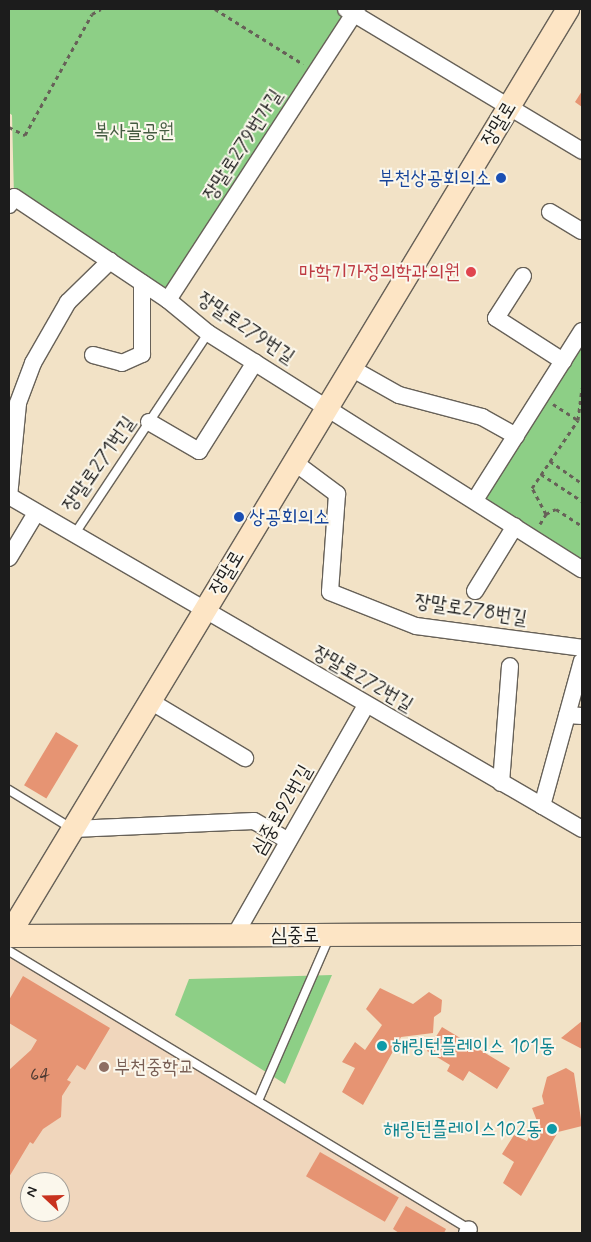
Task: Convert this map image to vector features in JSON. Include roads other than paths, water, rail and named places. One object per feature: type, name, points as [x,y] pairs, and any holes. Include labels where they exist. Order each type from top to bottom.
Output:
[{"type":"street","name":"장말로","points":[[9,935],[568,9]]},
{"type":"street","points":[[353,10],[582,151]]},
{"type":"street","name":"장말로279번가길","points":[[168,300],[316,72],[353,10]]},
{"type":"street","name":"장말로279번길","points":[[11,201],[110,261],[168,300],[208,333],[582,569]]},
{"type":"street","points":[[550,212],[582,231]]},
{"type":"street","name":"장말로271번길","points":[[110,261],[68,302],[33,363],[18,403],[9,497],[204,612]]},
{"type":"street","points":[[523,276],[496,318],[563,361]]},
{"type":"street","points":[[93,355],[122,363],[142,354],[142,283]]},
{"type":"street","points":[[474,500],[582,331]]},
{"type":"street","name":"장말로271번길","points":[[149,422],[199,451],[254,362]]},
{"type":"street","points":[[351,368],[399,396],[482,418],[516,436]]},
{"type":"street","name":"장말로278번길","points":[[294,462],[337,494],[330,592],[416,626],[582,648]]},
{"type":"street","points":[[9,558],[36,513]]},
{"type":"street","points":[[475,591],[515,526]]},
{"type":"street","name":"장말로272번길","points":[[204,612],[582,829]]},
{"type":"street","points":[[542,806],[575,716],[582,661]]},
{"type":"street","points":[[501,783],[510,666]]},
{"type":"street","points":[[150,701],[246,758]]},
{"type":"street","name":"심중로92번길","points":[[235,935],[366,705]]},
{"type":"street","points":[[73,829],[254,821],[288,841]]},
{"type":"street","name":"심중로","points":[[9,935],[582,934]]},
{"type":"lane","points":[[149,422],[208,333]]},
{"type":"lane","name":"장말로271번길","points":[[74,535],[149,422]]},
{"type":"lane","points":[[9,790],[73,829]]},
{"type":"lane","points":[[258,1101],[331,935]]},
{"type":"lane","points":[[9,951],[258,1101],[470,1232]]},
{"type":"place","name":"부천상공회의소","points":[[501,178]]},
{"type":"place","name":"마학기가정의학과의원","points":[[471,272]]},
{"type":"place","name":"상공회의소","points":[[239,517]]},
{"type":"place","name":"해링턴플레이스 101동","points":[[382,1046]]},
{"type":"place","name":"부천중학교","points":[[104,1067]]},
{"type":"place","name":"해링턴플레이스102동","points":[[552,1129]]},
{"type":"park label","name":"복사골공원","points":[[134,131]]}]
